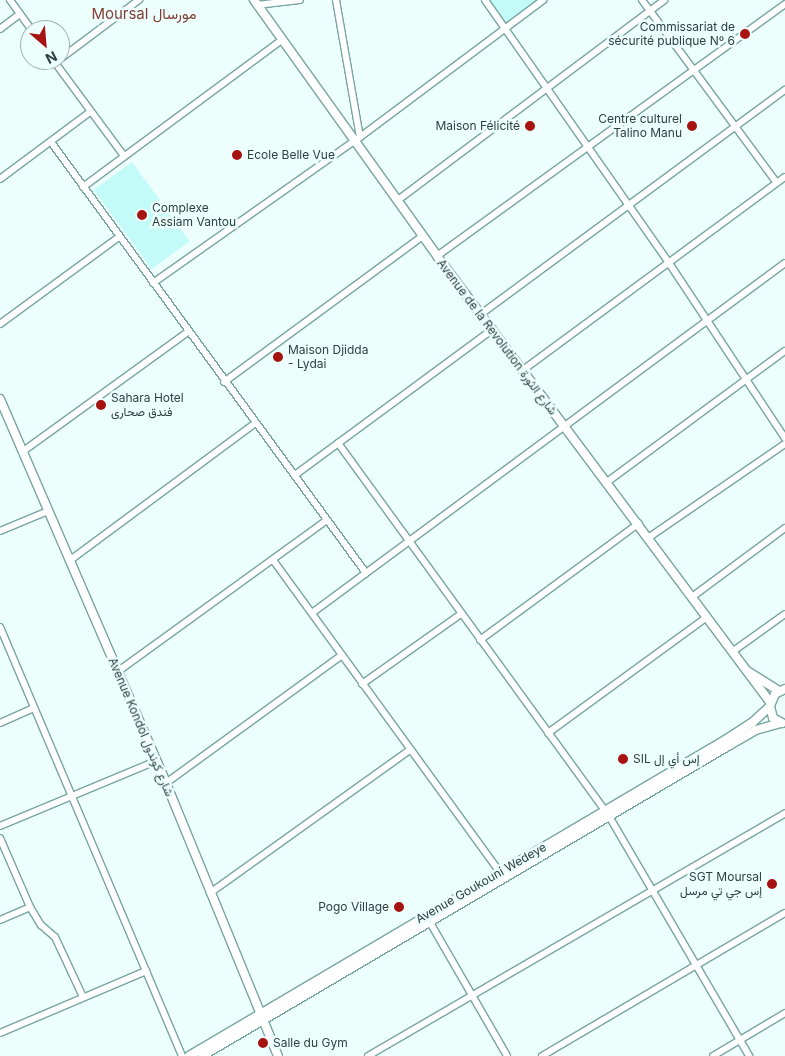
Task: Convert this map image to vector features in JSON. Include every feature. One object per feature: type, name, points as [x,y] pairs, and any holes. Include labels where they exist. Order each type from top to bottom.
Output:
[{"type":"street","points":[[10,0],[24,20]]},
{"type":"street","points":[[70,50],[139,0]]},
{"type":"street","points":[[255,2],[300,0]]},
{"type":"street","points":[[336,0],[358,138]]},
{"type":"street","points":[[485,0],[586,147],[669,263],[705,321],[785,438]]},
{"type":"street","points":[[153,283],[358,138],[543,0]]},
{"type":"street","points":[[642,0],[736,124],[777,183]]},
{"type":"street","points":[[398,200],[664,0]]},
{"type":"street","name":"Avenue de la Revolution شارع الثورة","points":[[255,2],[358,138],[437,256],[493,329],[562,425],[640,524],[648,538],[746,670],[770,704],[773,718],[784,724]]},
{"type":"street","points":[[437,256],[785,4]]},
{"type":"street","points":[[0,29],[20,14]]},
{"type":"street","points":[[83,187],[282,40]]},
{"type":"street","points":[[63,70],[90,112],[124,156]]},
{"type":"street","points":[[480,314],[627,204],[785,90]]},
{"type":"street","points":[[0,179],[90,112]]},
{"type":"street","points":[[51,142],[254,424],[295,475],[366,573]]},
{"type":"street","points":[[523,370],[785,176]]},
{"type":"street","points":[[224,382],[423,236]]},
{"type":"street","points":[[0,324],[119,237]]},
{"type":"street","points":[[312,613],[409,542],[562,425],[785,263]]},
{"type":"street","points":[[295,475],[493,329]]},
{"type":"street","points":[[22,452],[188,332]]},
{"type":"street","points":[[608,482],[785,351]]},
{"type":"street","name":"Avenue Kondol شارع كوندول","points":[[0,398],[166,783],[278,1056]]},
{"type":"street","points":[[69,560],[254,424]]},
{"type":"street","points":[[338,443],[607,813],[749,1056]]},
{"type":"street","points":[[648,538],[785,444]]},
{"type":"street","points":[[0,530],[48,510]]},
{"type":"street","points":[[117,672],[327,520]]},
{"type":"street","points":[[480,640],[640,524]]},
{"type":"street","points":[[692,597],[785,528]]},
{"type":"street","points":[[273,560],[500,873]]},
{"type":"street","points":[[362,684],[461,614]]},
{"type":"street","points":[[732,652],[785,614]]},
{"type":"street","points":[[548,732],[707,617]]},
{"type":"street","points":[[0,627],[182,1056]]},
{"type":"street","points":[[166,783],[341,656]]},
{"type":"street","name":"Avenue de la Revolution شارع الثورة","points":[[746,670],[782,690]]},
{"type":"street","name":"Avenue Goukouni Wedeye","points":[[189,1056],[261,1017],[607,813],[754,722],[782,690]]},
{"type":"street","points":[[0,723],[34,708]]},
{"type":"street","name":"Avenue Goukouni Wedeye","points":[[428,919],[500,873],[756,730],[784,724]]},
{"type":"street","points":[[210,893],[410,750]]},
{"type":"street","points":[[0,826],[156,760]]},
{"type":"street","points":[[368,1056],[785,813]]},
{"type":"street","points":[[0,838],[30,907],[41,925],[55,938],[83,998]]},
{"type":"street","points":[[0,920],[30,907]]},
{"type":"street","points":[[542,1056],[785,913]]},
{"type":"street","points":[[428,919],[507,1056]]},
{"type":"street","points":[[0,1033],[146,970]]},
{"type":"street","points":[[713,1056],[785,1013]]},
{"type":"street","name":"Avenue Goukouni Wedeye","points":[[202,1056],[261,1017]]},
{"type":"shaded area","points":[[489,0],[548,0],[508,29]]},
{"type":"shaded area","name":"Complexe Assiam Vantou","points":[[132,162],[190,241],[152,269],[94,190]]},
{"type":"place","name":"Commissariat de sécurité publique Nº 6","points":[[745,34]]},
{"type":"place","name":"Maison Félicité","points":[[530,126]]},
{"type":"place","name":"Centre culturel Talino Manu","points":[[692,126]]},
{"type":"place","name":"Ecole Belle Vue","points":[[237,155]]},
{"type":"place","name":"Complexe Assiam Vantou","points":[[142,215]]},
{"type":"place","name":"Maison Djidda - Lydai","points":[[278,357]]},
{"type":"place","name":"Sahara Hotel فندق صحارى","points":[[101,405]]},
{"type":"place","name":"SIL إس أي إل","points":[[623,759]]},
{"type":"place","name":"SGT Moursal إس جي تي مرسل","points":[[772,884]]},
{"type":"place","name":"Pogo Village","points":[[399,907]]},
{"type":"place","name":"Salle du Gym","points":[[263,1043]]},
{"type":"district","name":"Moursal مورسال","points":[[144,14]]}]
